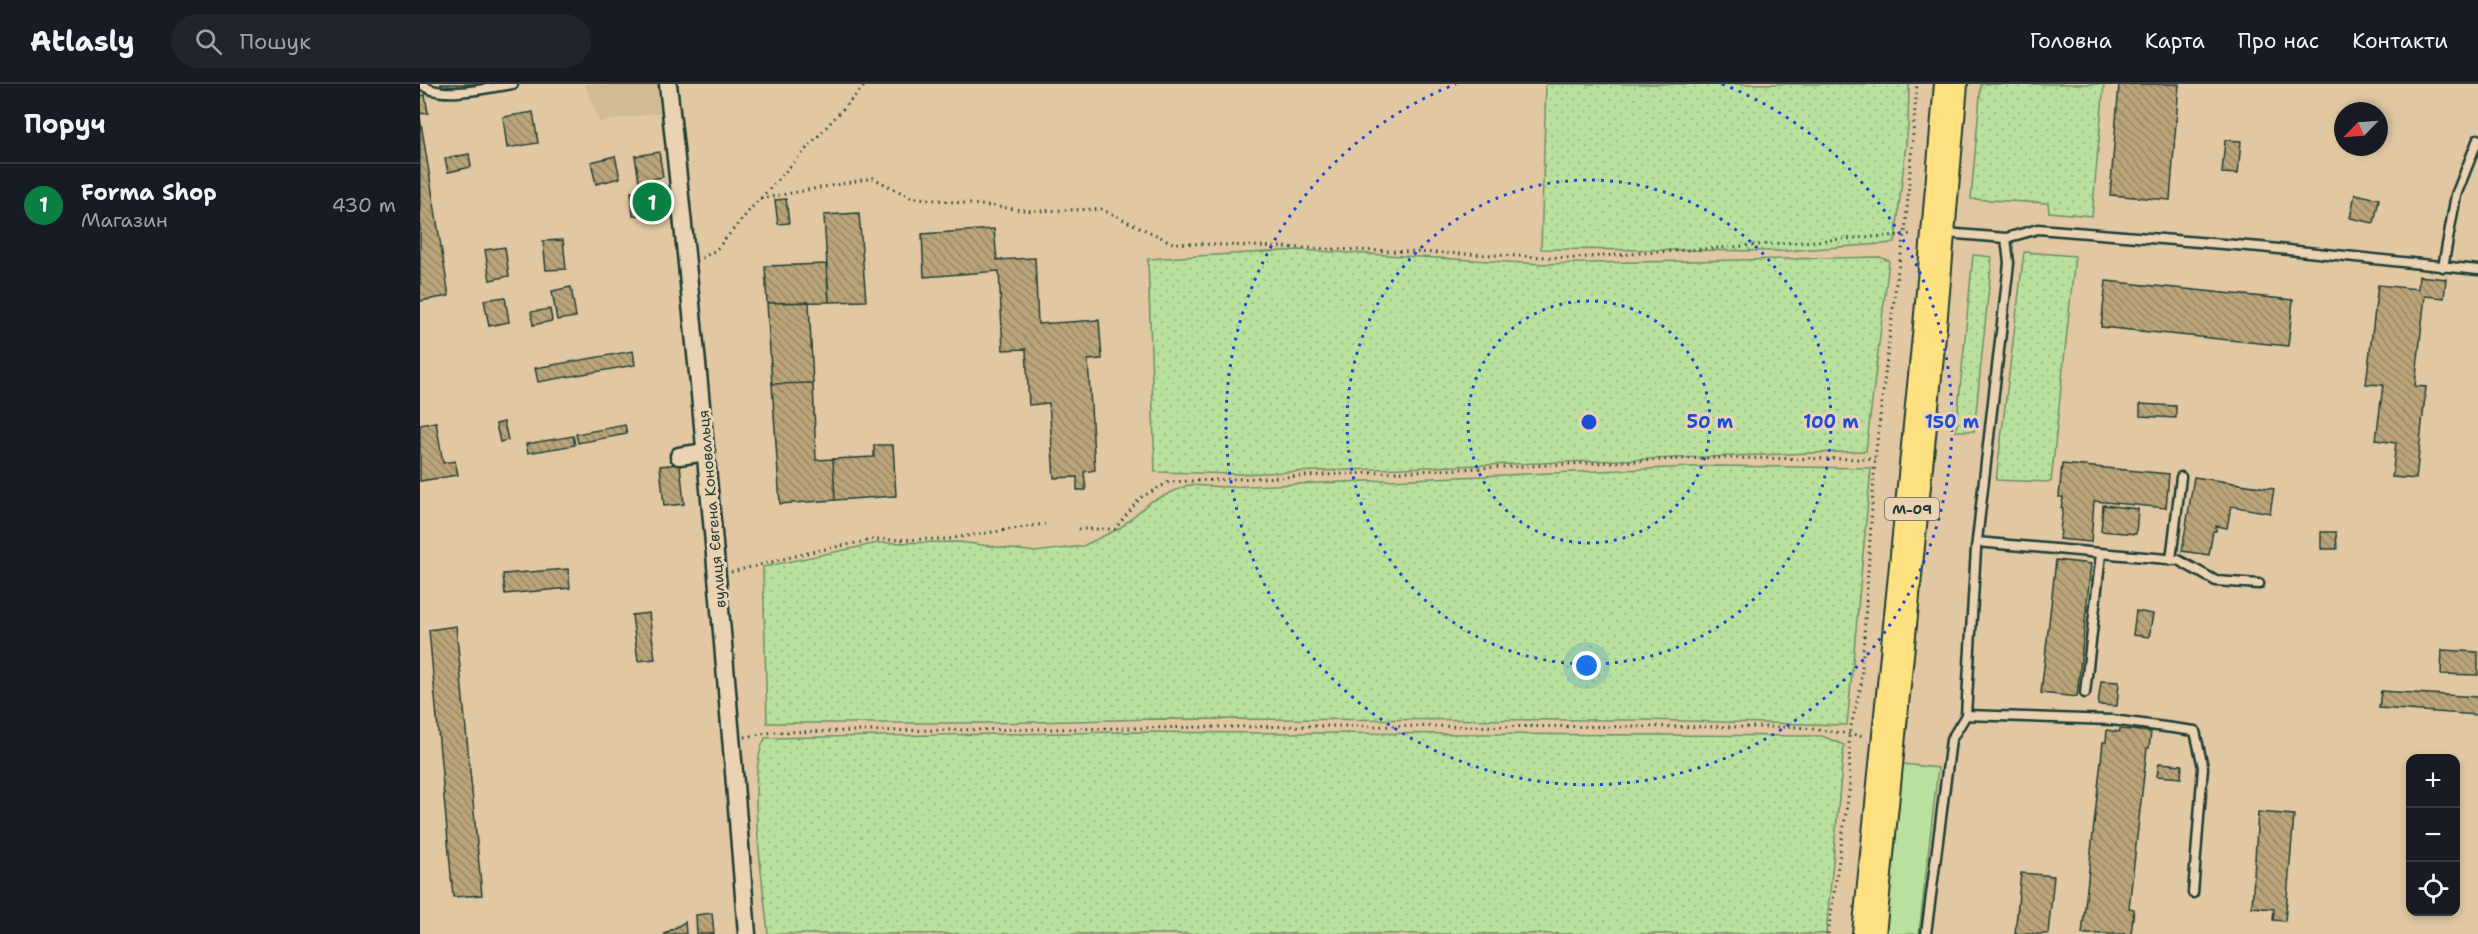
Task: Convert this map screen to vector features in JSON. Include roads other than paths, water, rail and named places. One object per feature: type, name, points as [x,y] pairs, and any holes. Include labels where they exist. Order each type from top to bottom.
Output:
[{"type":"highway","name":"М-09","points":[[1869,934],[1951,84]]},
{"type":"street","name":"вулиця Євгена Коновальця","points":[[668,84],[718,576],[747,934]]},
{"type":"street","points":[[679,456],[706,452]]},
{"type":"lane","points":[[422,84],[427,90],[441,94],[513,84]]},
{"type":"lane","points":[[2443,267],[2456,195],[2478,140]]},
{"type":"lane","points":[[1938,232],[2006,238],[2038,230],[2260,247],[2478,270]]},
{"type":"lane","points":[[1926,934],[1951,740],[1966,715],[1977,542],[2009,263],[2006,238]]},
{"type":"lane","points":[[2171,560],[2181,477]]},
{"type":"lane","points":[[1977,542],[2178,561],[2217,581],[2259,584]]},
{"type":"lane","points":[[2085,693],[2101,554]]},
{"type":"lane","points":[[1966,715],[2112,720],[2195,731],[2204,767],[2193,893]]},
{"type":"place","name":"Forma Shop","points":[[652,202]]}]
